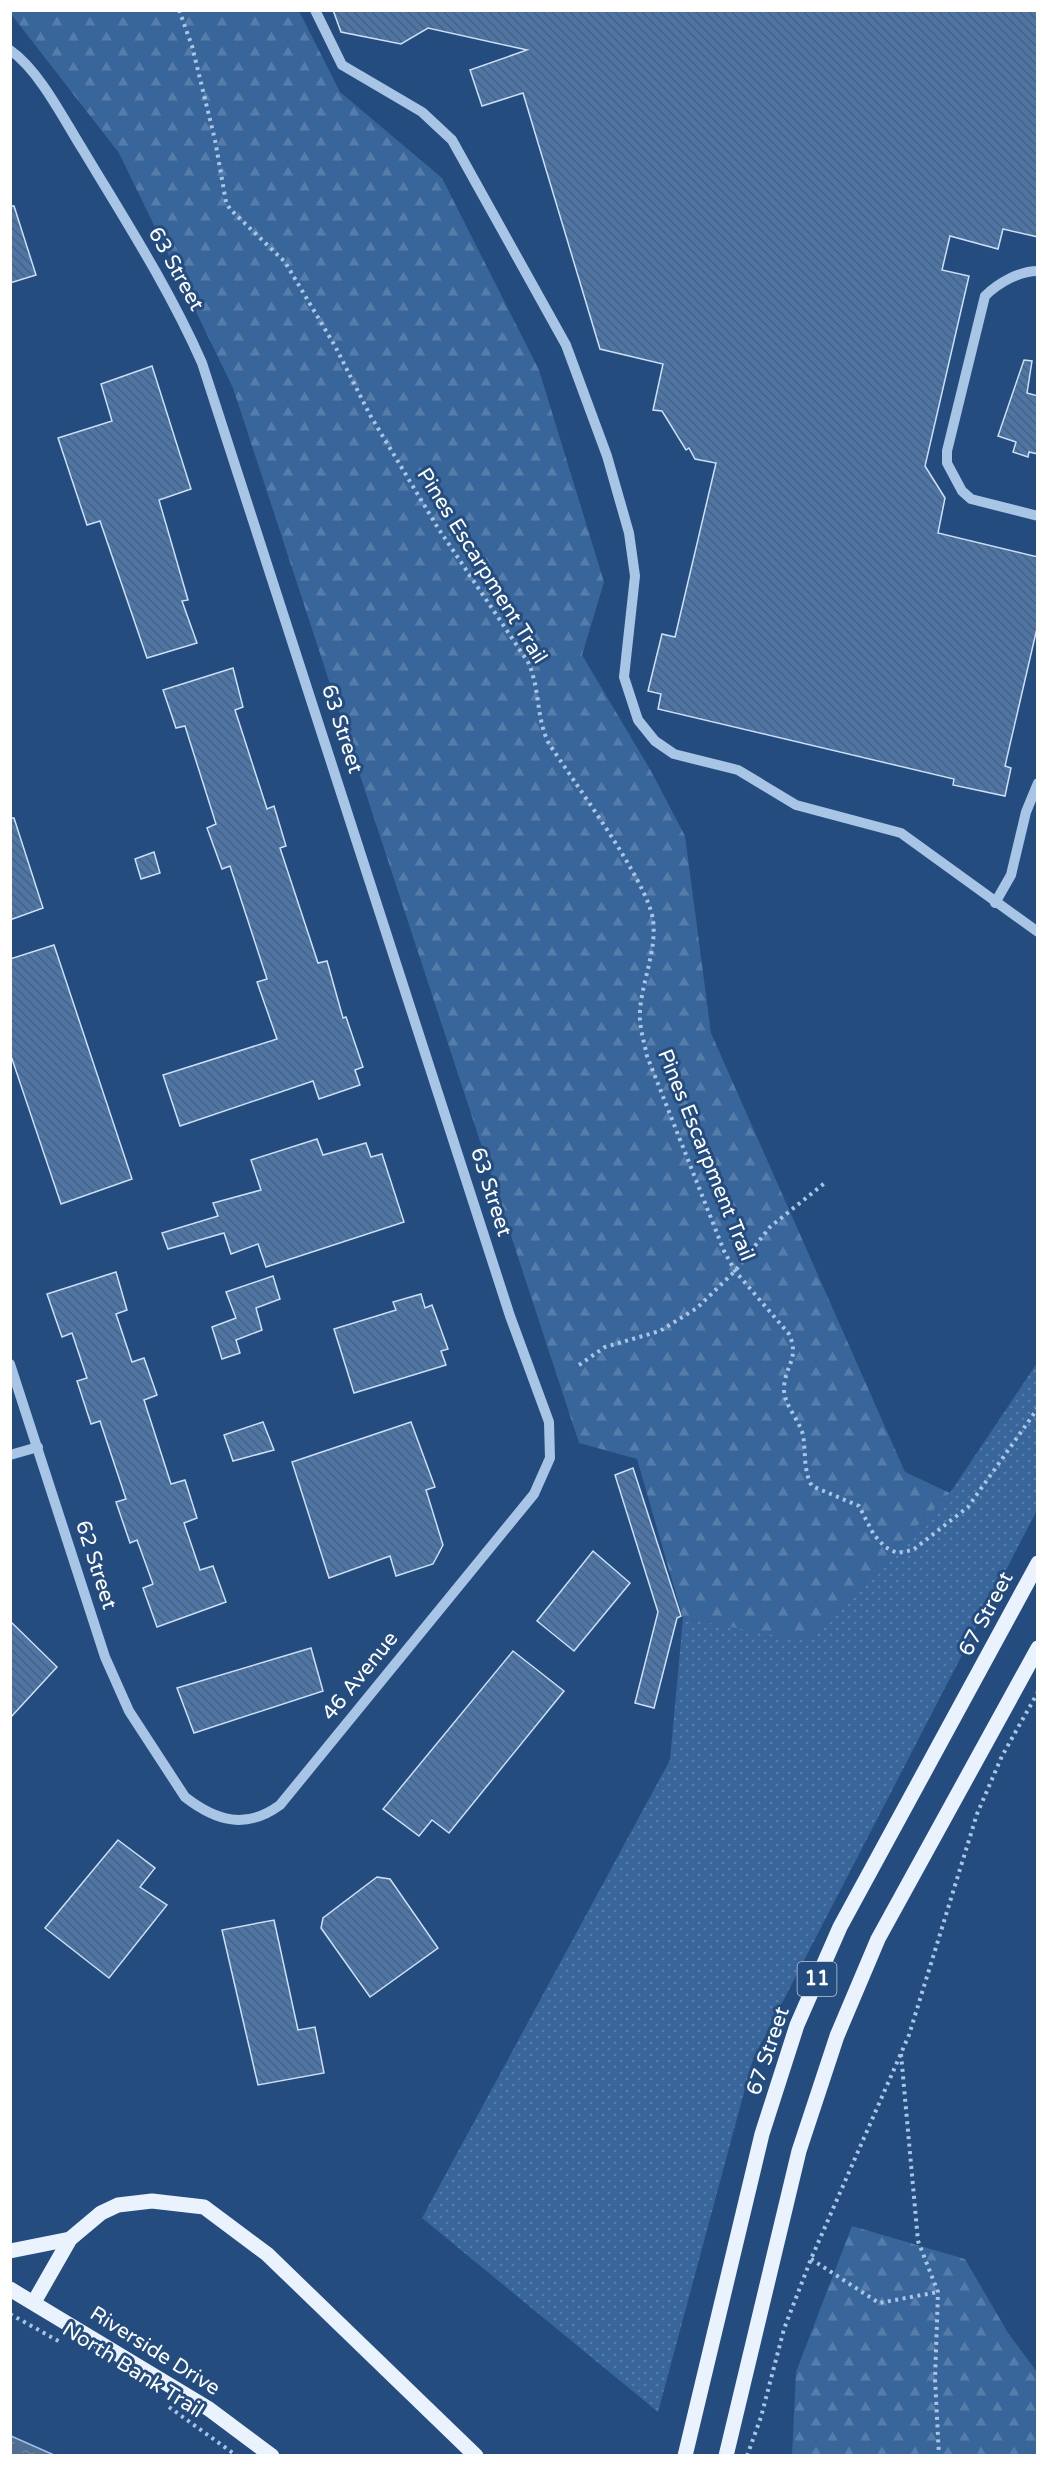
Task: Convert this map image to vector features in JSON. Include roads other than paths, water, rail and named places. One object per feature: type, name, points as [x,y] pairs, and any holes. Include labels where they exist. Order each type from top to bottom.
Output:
[{"type":"main road","name":"67 Street","points":[[685,2456],[762,2134],[796,2025],[840,1927],[1038,1563]]},
{"type":"main road","name":"11","points":[[726,2456],[799,2151],[837,2036],[878,1939],[1038,1648]]},
{"type":"main road","points":[[34,2302],[70,2239],[93,2218],[118,2205],[152,2201],[204,2207],[267,2254],[476,2456]]},
{"type":"main road","points":[[10,2251],[70,2239]]},
{"type":"main road","name":"Riverside Drive","points":[[10,2289],[209,2409],[272,2456]]},
{"type":"street","points":[[315,10],[342,65],[422,112],[452,140],[566,345],[607,456],[628,534],[635,576],[624,677],[638,720],[655,741],[674,754],[738,770],[796,805],[901,833],[1038,932]]},
{"type":"street","name":"63 Street","points":[[10,50],[38,81],[62,116],[148,257],[184,323],[202,363],[506,1305],[549,1422],[550,1458]]},
{"type":"street","points":[[1038,270],[1023,273],[992,288],[982,304],[946,458],[962,491],[978,502],[1038,516]]},
{"type":"street","points":[[995,903],[1011,875],[1026,812],[1038,783]]},
{"type":"street","name":"62 Street","points":[[10,1364],[105,1657],[129,1711],[164,1768]]},
{"type":"street","points":[[10,1455],[38,1447]]},
{"type":"street","name":"46 Avenue","points":[[164,1768],[185,1797],[212,1813],[231,1819],[255,1821],[280,1805],[534,1494],[550,1458]]},
{"type":"water","points":[[11,2436],[54,2455],[11,2455]]}]
